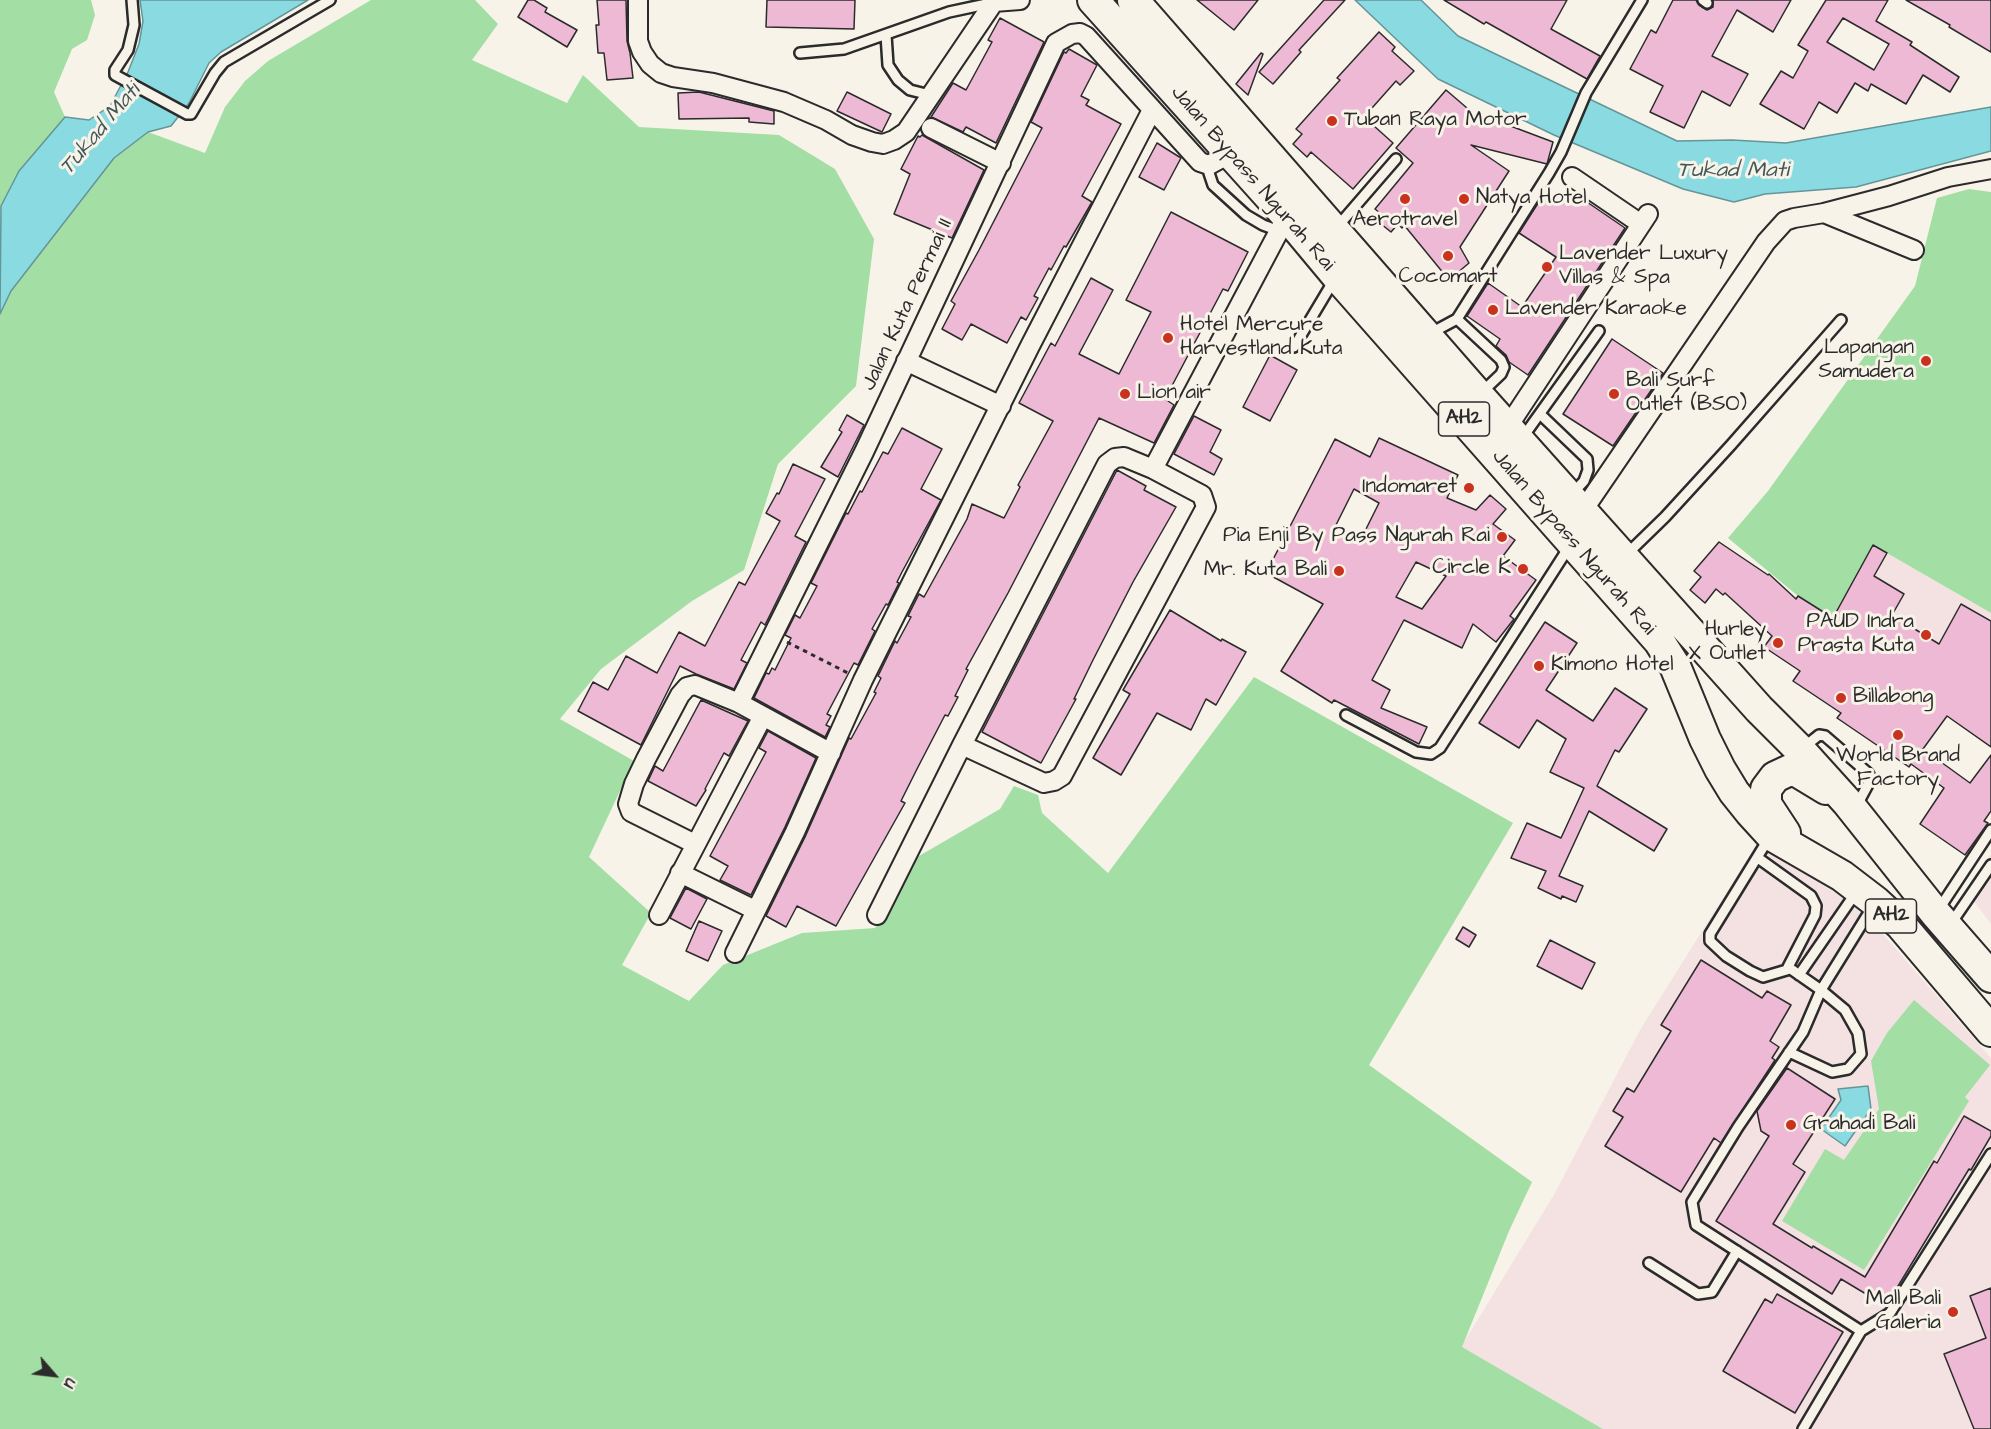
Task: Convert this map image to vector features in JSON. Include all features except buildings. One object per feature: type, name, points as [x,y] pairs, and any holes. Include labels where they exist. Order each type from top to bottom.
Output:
[{"type":"highway","name":"Jalan Bypass Ngurah Rai","points":[[1093,0],[1220,159],[1336,276],[1659,641],[1675,666],[1720,769],[1765,846],[1805,855],[1868,895],[1901,925],[1991,1031]]},
{"type":"highway","name":"Jalan Bypass Ngurah Rai","points":[[1132,0],[1623,558],[1850,806],[1942,921],[1991,977]]},
{"type":"highway","points":[[1805,855],[1780,826],[1766,804],[1766,789],[1770,782],[1782,772],[1790,770],[1798,772],[1850,806]]},
{"type":"street","points":[[638,0],[638,40],[650,64],[662,73],[673,77],[713,82],[784,102],[872,142],[884,144],[906,132],[994,2],[1020,0]]},
{"type":"street","name":"Jalan Kuta Permai II","points":[[739,703],[864,452],[1056,44],[1072,34],[1080,33],[1086,36],[1194,157],[1200,162],[1220,159]]},
{"type":"street","points":[[735,953],[795,832],[863,680],[1034,337],[1152,110]]},
{"type":"street","points":[[931,128],[1000,163]]},
{"type":"street","points":[[1576,504],[1766,242],[1785,221],[1824,213],[1947,177],[1991,169]]},
{"type":"street","points":[[1514,435],[1645,219],[1572,177]]},
{"type":"street","points":[[1824,213],[1914,250]]},
{"type":"street","points":[[1153,469],[1283,223]]},
{"type":"street","points":[[906,361],[1001,406]]},
{"type":"street","points":[[877,915],[962,745],[1107,464],[1115,458],[1124,457],[1153,469],[1202,495],[1206,507],[1062,776],[1044,783],[962,745]]},
{"type":"street","points":[[695,844],[631,812],[628,804],[629,796],[646,759],[687,687],[695,685],[739,703],[831,753]]},
{"type":"street","points":[[659,915],[763,716]]},
{"type":"street","points":[[680,873],[755,910]]},
{"type":"lane","points":[[132,0],[134,25],[128,50],[115,70],[115,75],[187,114],[193,112],[215,73],[224,62],[330,0]]},
{"type":"lane","points":[[1426,336],[1456,319],[1561,152],[1586,93],[1642,0]]},
{"type":"lane","points":[[800,52],[844,49],[949,12],[994,2]]},
{"type":"lane","points":[[886,35],[888,65],[898,80],[910,90],[930,95]]},
{"type":"lane","points":[[1334,230],[1396,159]]},
{"type":"lane","points":[[1294,347],[1336,276]]},
{"type":"lane","points":[[1456,319],[1501,360],[1504,367],[1502,374],[1479,396]]},
{"type":"lane","points":[[1623,558],[1665,517],[1731,445],[1841,320]]},
{"type":"lane","points":[[1514,435],[1540,414],[1599,331]]},
{"type":"lane","points":[[1540,414],[1587,459],[1588,470],[1576,504]]},
{"type":"lane","points":[[1346,715],[1416,752],[1431,754],[1440,748],[1572,543]]},
{"type":"lane","points":[[1942,921],[1991,830]]},
{"type":"lane","points":[[1789,1052],[1832,1072],[1848,1069],[1861,1054],[1858,1033],[1845,1010],[1788,967],[1815,915],[1816,906],[1811,896],[1765,846],[1710,934],[1710,941],[1726,956],[1750,972],[1763,977],[1790,969]]},
{"type":"lane","points":[[1942,921],[1991,865]]},
{"type":"lane","points":[[1799,975],[1868,895]]},
{"type":"lane","points":[[1861,1330],[1696,1225],[1692,1202],[1738,1127],[1803,1032],[1868,895]]},
{"type":"lane","points":[[1803,1429],[1861,1330],[1890,1313],[1991,1154]]},
{"type":"lane","points":[[1650,1263],[1698,1294],[1712,1292],[1737,1251]]},
{"type":"path","points":[[772,634],[863,680]]},
{"type":"shaded area","name":"PAUD Indra Prasta Kuta","points":[[1873,545],[1991,613],[1991,715],[1833,618]]},
{"type":"shaded area","name":"Grahadi Bali","points":[[1758,842],[1862,910],[1991,1058],[1991,1429],[1603,1429],[1461,1347],[1555,1193],[1640,1030]]},
{"type":"shaded area","points":[[1991,854],[1991,924],[1966,891]]},
{"type":"green space","points":[[0,0],[91,0],[95,15],[87,40],[72,49],[54,92],[65,117],[19,171],[0,238]]},
{"type":"green space","points":[[371,0],[475,0],[498,24],[472,60],[567,103],[583,75],[639,127],[779,135],[835,169],[874,239],[856,386],[778,464],[744,570],[692,601],[601,669],[560,719],[634,761],[589,857],[651,913],[622,965],[689,1001],[723,965],[802,933],[875,928],[919,856],[1000,809],[1014,786],[1038,795],[1042,813],[1108,873],[1254,677],[1513,823],[1369,1065],[1532,1182],[1509,1231],[1462,1347],[1603,1429],[0,1429],[0,314],[11,291],[114,158],[148,132],[205,153],[225,107],[245,81],[268,61]]},
{"type":"green space","points":[[1969,189],[1991,192],[1991,613],[1873,545],[1833,618],[1798,596],[1728,538],[1768,491],[1915,286],[1937,198]]},
{"type":"green space","points":[[1914,1000],[1990,1065],[1965,1097],[1969,1101],[1864,1270],[1782,1221],[1825,1149],[1844,1160],[1879,1109],[1871,1061],[1887,1033]]},
{"type":"water","points":[[140,0],[308,0],[221,52],[209,63],[189,103],[171,126],[148,132],[114,158],[11,291],[0,314],[1,206],[19,171],[65,117],[89,120],[110,106],[128,72],[139,44],[143,21]]},
{"type":"water","name":"Tukad Mati","points":[[1355,0],[1421,0],[1458,36],[1677,141],[1732,140],[1786,143],[1991,107],[1991,151],[1856,187],[1765,194],[1734,202],[1683,189],[1554,135],[1438,79]]},
{"type":"water","points":[[1868,1086],[1871,1109],[1845,1146],[1821,1129],[1841,1100],[1838,1089]]},
{"type":"place","name":"Tuban Raya Motor","points":[[1332,121]]},
{"type":"place","name":"Aerotravel","points":[[1405,199]]},
{"type":"place","name":"Natya Hotel","points":[[1464,199]]},
{"type":"place","name":"Cocomart","points":[[1448,256]]},
{"type":"place","name":"Lavender Luxury Villas & Spa","points":[[1547,267]]},
{"type":"place","name":"Lavender Karaoke","points":[[1493,310]]},
{"type":"place","name":"Hotel Mercure Harvestland Kuta","points":[[1168,338]]},
{"type":"place","name":"Lapangan Samudera","points":[[1926,361]]},
{"type":"place","name":"Lion air","points":[[1125,394]]},
{"type":"place","name":"Bali Surf Outlet (BSO)","points":[[1614,394]]},
{"type":"place","name":"Indomaret","points":[[1469,488]]},
{"type":"place","name":"Pia Enji By Pass Ngurah Rai","points":[[1502,537]]},
{"type":"place","name":"Circle K","points":[[1523,569]]},
{"type":"place","name":"Mr. Kuta Bali","points":[[1339,571]]},
{"type":"place","name":"PAUD Indra Prasta Kuta","points":[[1926,635]]},
{"type":"place","name":"Hurley X Outlet","points":[[1778,643]]},
{"type":"place","name":"Kimono Hotel","points":[[1539,666]]},
{"type":"place","name":"Billabong","points":[[1841,698]]},
{"type":"place","name":"World Brand Factory","points":[[1898,735]]},
{"type":"place","name":"Grahadi Bali","points":[[1791,1125]]},
{"type":"place","name":"Mall Bali Galeria","points":[[1953,1312]]}]
